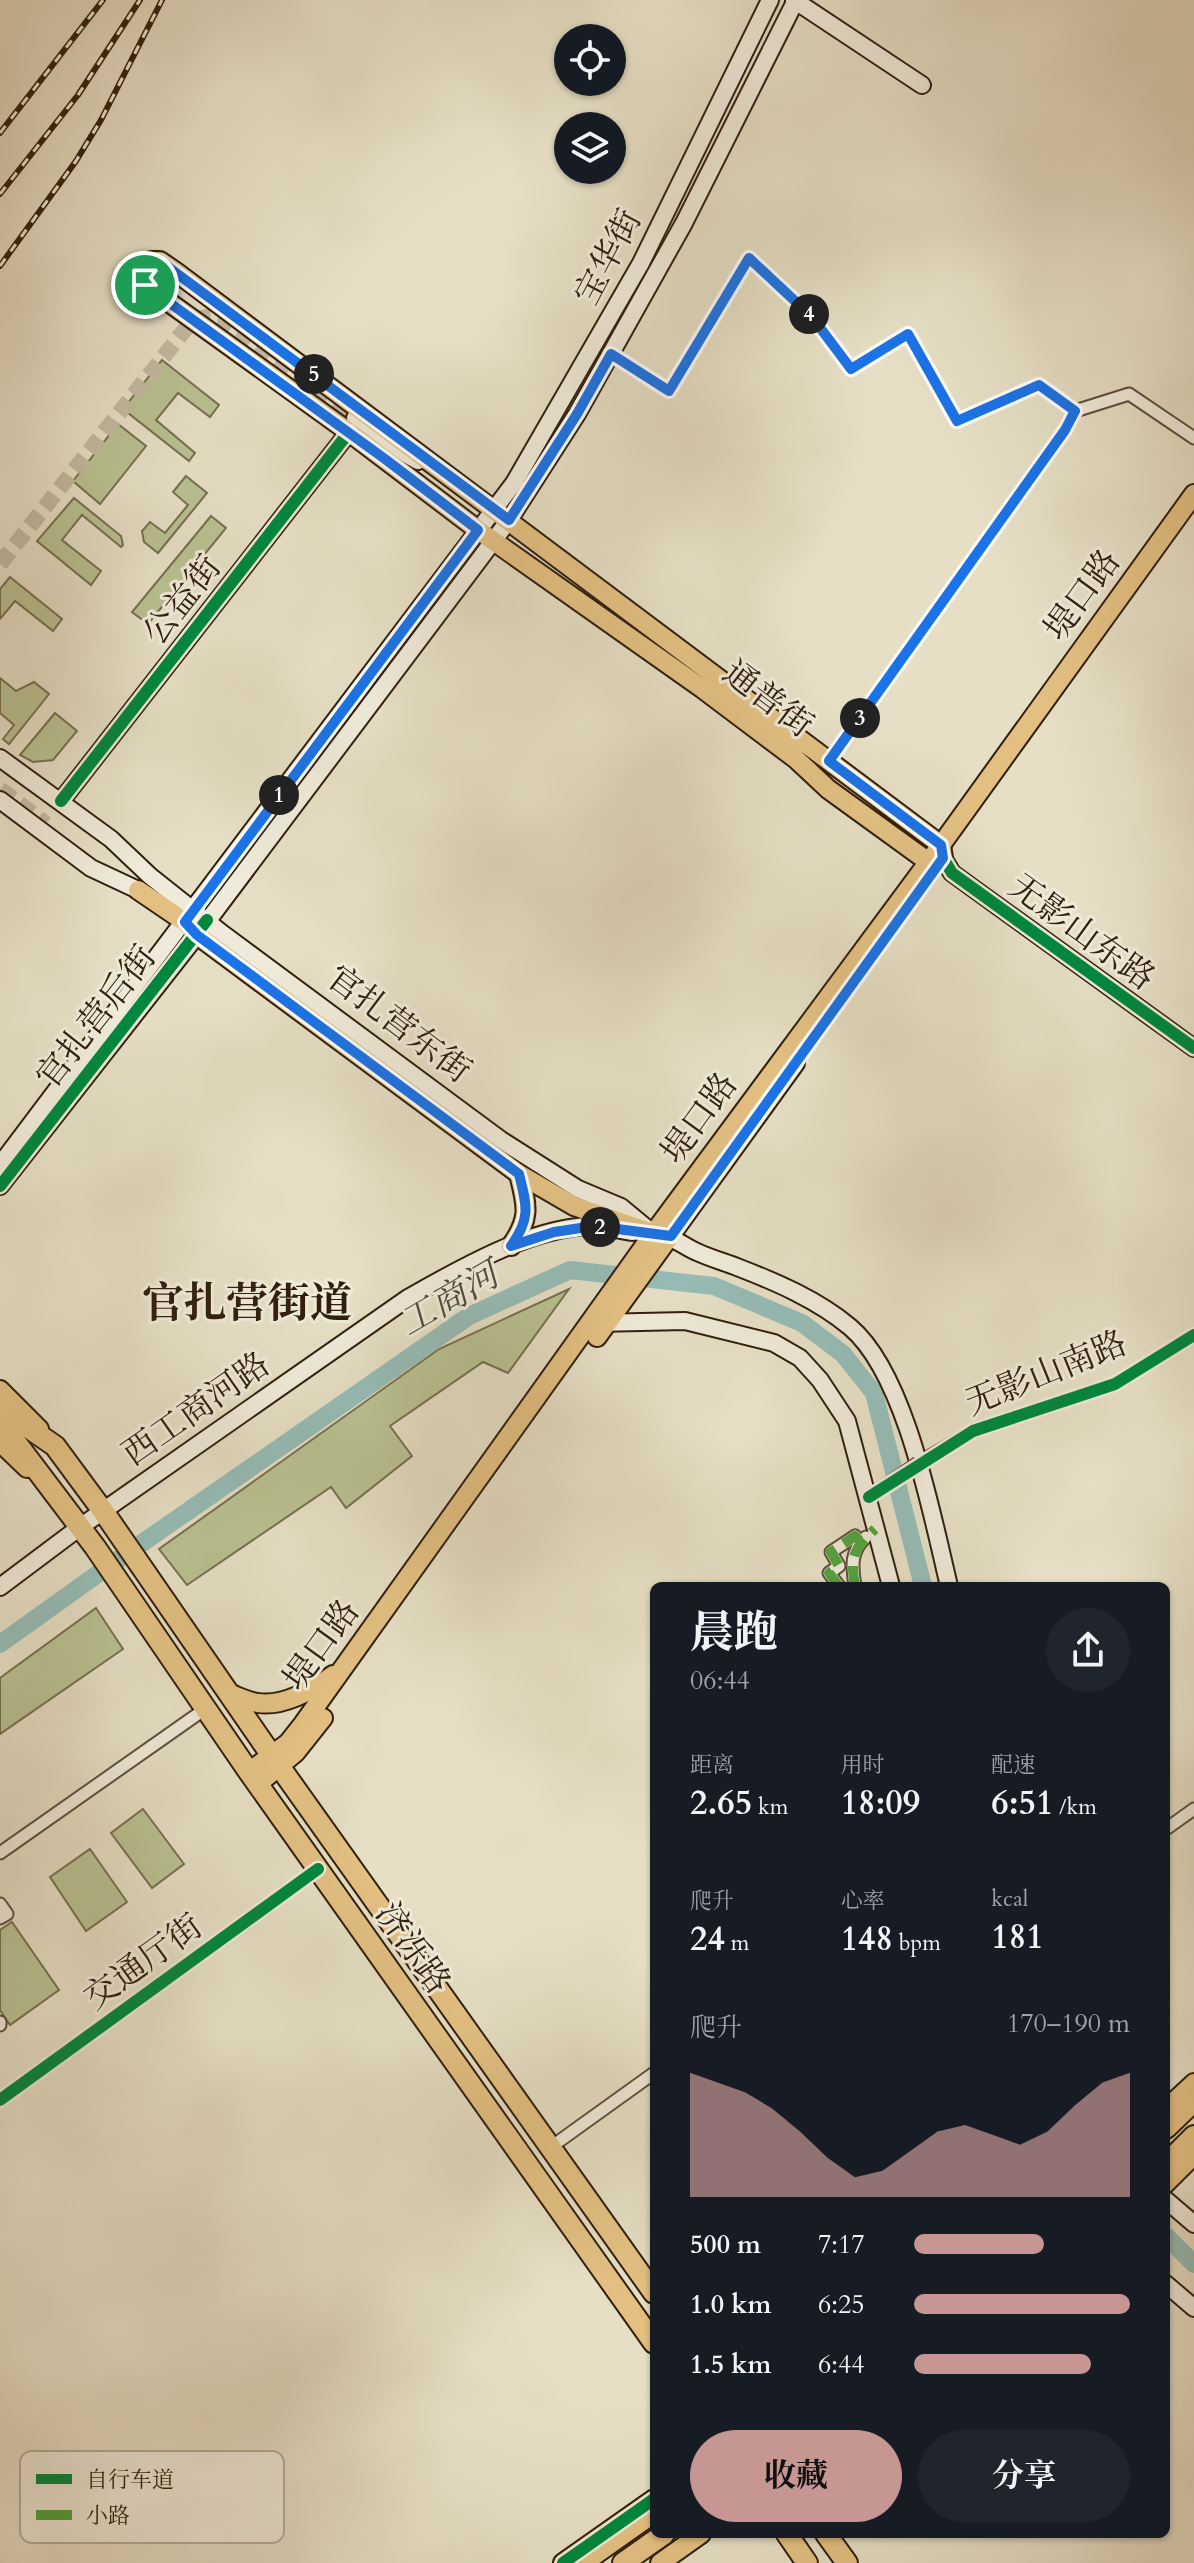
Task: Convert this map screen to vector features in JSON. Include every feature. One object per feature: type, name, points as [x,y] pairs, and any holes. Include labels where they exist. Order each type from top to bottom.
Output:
[{"type":"highway","name":"济泺路","points":[[0,1408],[55,1446],[650,2287]]},
{"type":"highway","name":"济泺路","points":[[0,1426],[11,1436],[80,1527],[205,1709],[650,2337]]},
{"type":"highway","points":[[1170,2124],[1194,2101]]},
{"type":"highway","points":[[1170,2160],[1194,2136]]},
{"type":"highway","points":[[582,2563],[650,2515]]},
{"type":"highway","points":[[623,2563],[658,2538]]},
{"type":"highway","points":[[790,2538],[807,2563]]},
{"type":"highway","points":[[829,2538],[847,2563]]},
{"type":"main road","name":"宝华街","points":[[502,515],[514,483],[641,263],[770,0]]},
{"type":"main road","name":"宝华街","points":[[486,535],[577,414],[702,190],[795,0]]},
{"type":"main road","points":[[795,0],[922,85]]},
{"type":"main road","name":"通普街","points":[[151,261],[160,261],[829,761],[937,854],[828,789],[796,759],[750,724],[486,535],[352,425],[145,285],[142,267],[151,261]]},
{"type":"main road","points":[[352,425],[471,491]]},
{"type":"main road","name":"公益街","points":[[61,801],[352,425]]},
{"type":"main road","name":"堤口路","points":[[254,1778],[313,1732],[657,1239],[1194,494]]},
{"type":"main road","name":"堤口路","points":[[937,854],[1194,511]]},
{"type":"main road","name":"官扎营后街","points":[[0,1186],[486,535]]},
{"type":"main road","name":"官扎营东街","points":[[0,758],[111,839],[196,922],[519,1174],[574,1206],[657,1239]]},
{"type":"main road","name":"官扎营东街","points":[[0,800],[91,868],[196,922],[522,1155],[578,1189],[621,1207],[657,1239]]},
{"type":"main road","points":[[46,824],[138,890]]},
{"type":"main road","name":"无影山东路","points":[[937,854],[952,873],[1194,1048]]},
{"type":"main road","name":"官扎营后街","points":[[0,1165],[196,922]]},
{"type":"main road","points":[[511,1246],[523,1229],[527,1209],[519,1174]]},
{"type":"main road","name":"西工商河路","points":[[0,1587],[80,1527],[408,1298],[463,1267],[511,1246],[554,1232],[594,1226],[657,1239],[778,1283],[851,1328],[871,1350],[894,1391],[918,1463],[948,1582]]},
{"type":"main road","points":[[599,1324],[685,1321],[774,1343],[800,1358],[820,1380],[847,1421],[890,1582]]},
{"type":"main road","name":"堤口路","points":[[276,1762],[599,1324]]},
{"type":"main road","points":[[0,1390],[55,1446]]},
{"type":"main road","points":[[0,1442],[62,1502]]},
{"type":"main road","points":[[228,1693],[259,1704],[287,1700],[320,1686],[345,1666]]},
{"type":"main road","points":[[1170,2105],[1194,2083]]},
{"type":"main road","points":[[1170,2179],[1194,2155]]},
{"type":"main road","points":[[1170,2203],[1194,2224]]},
{"type":"main road","points":[[1170,2287],[1194,2308]]},
{"type":"main road","points":[[563,2563],[650,2502]]},
{"type":"main road","points":[[641,2563],[676,2538]]},
{"type":"main road","points":[[660,2563],[695,2538]]},
{"type":"street","points":[[611,354],[669,391],[749,258],[812,317],[851,369],[908,334],[957,421],[1039,385],[1075,411]]},
{"type":"street","points":[[829,761],[1065,430],[1075,411],[1129,394],[1194,438]]},
{"type":"street","name":"无影山南路","points":[[869,1497],[918,1463],[973,1431],[1115,1384],[1194,1335]]},
{"type":"street","points":[[854,1582],[851,1564],[861,1542],[875,1529]]},
{"type":"street","points":[[836,1582],[829,1573],[839,1566],[831,1552],[855,1536],[861,1542]]},
{"type":"street","points":[[0,1853],[205,1709]]},
{"type":"street","points":[[1170,1826],[1194,1809]]},
{"type":"street","name":"交通厅街","points":[[0,2100],[318,1869]]},
{"type":"street","points":[[0,1904],[7,1914],[0,1918]]},
{"type":"street","points":[[551,2147],[650,2076]]},
{"type":"green space","points":[[162,360],[219,405],[210,417],[178,393],[156,420],[195,453],[189,461],[123,409]]},
{"type":"green space","points":[[118,424],[146,446],[100,504],[73,481]]},
{"type":"green space","points":[[186,476],[207,493],[158,553],[144,542],[142,531],[150,522],[165,533],[188,505],[173,492]]},
{"type":"green space","points":[[74,498],[121,536],[123,545],[121,547],[82,515],[62,540],[101,571],[91,585],[37,541]]},
{"type":"green space","points":[[211,516],[226,528],[148,624],[132,612]]},
{"type":"green space","points":[[10,577],[62,619],[53,631],[15,601],[0,619],[0,589]]},
{"type":"green space","points":[[0,678],[16,691],[34,682],[49,694],[9,744],[3,739],[14,725],[0,713]]},
{"type":"green space","points":[[55,713],[77,731],[53,760],[33,762],[20,755]]},
{"type":"green space","points":[[569,1289],[508,1373],[483,1362],[390,1426],[412,1456],[346,1508],[331,1487],[187,1585],[159,1549],[439,1349]]},
{"type":"green space","points":[[96,1608],[123,1649],[0,1734],[0,1678]]},
{"type":"green space","points":[[143,1809],[184,1864],[152,1888],[111,1833]]},
{"type":"green space","points":[[90,1849],[127,1902],[86,1931],[50,1877]]},
{"type":"green space","points":[[12,1922],[59,1990],[10,2025],[0,2010],[0,1930]]},
{"type":"waterway","name":"工商河","points":[[0,1644],[469,1316],[570,1270],[714,1286],[802,1323],[843,1354],[874,1393],[922,1582]]},
{"type":"waterway","name":"工商河","points":[[1170,2240],[1194,2264]]},
{"type":"tunnel","points":[[0,564],[187,327],[201,319],[224,320],[355,418]]},
{"type":"tunnel","points":[[0,789],[46,824]]},
{"type":"railway","points":[[0,133],[103,0]]},
{"type":"railway","points":[[0,194],[78,95],[140,0]]},
{"type":"railway","points":[[0,266],[76,161],[101,120],[162,0]]},
{"type":"marked path","points":[[855,1582],[855,1554],[875,1529]]},
{"type":"marked path","points":[[836,1582],[829,1573],[839,1566],[831,1552],[855,1536],[861,1542]]},
{"type":"cycle path","points":[[611,354],[669,391],[749,258],[812,317],[851,369],[908,334],[957,421],[1039,385],[1075,411]]},
{"type":"cycle path","points":[[61,801],[349,432]]},
{"type":"cycle path","points":[[943,858],[952,873],[1194,1048]]},
{"type":"cycle path","points":[[0,1186],[207,920]]},
{"type":"cycle path","points":[[869,1497],[973,1431],[1115,1384],[1194,1335]]},
{"type":"cycle path","points":[[0,2100],[318,1869]]},
{"type":"cycle path","points":[[563,2563],[650,2502]]},
{"type":"district","name":"官扎营街道","points":[[247,1303]]},
{"type":"route","points":[[749,258],[812,317],[851,369],[908,334],[957,421],[1039,385],[1075,411],[1065,430],[829,761],[941,845],[943,858],[671,1236],[594,1226],[554,1232],[511,1246],[523,1229],[527,1209],[519,1174],[197,935],[185,922],[478,530],[145,285],[142,267],[151,261],[160,261],[509,520],[577,414],[611,354],[669,391],[749,258]]}]
